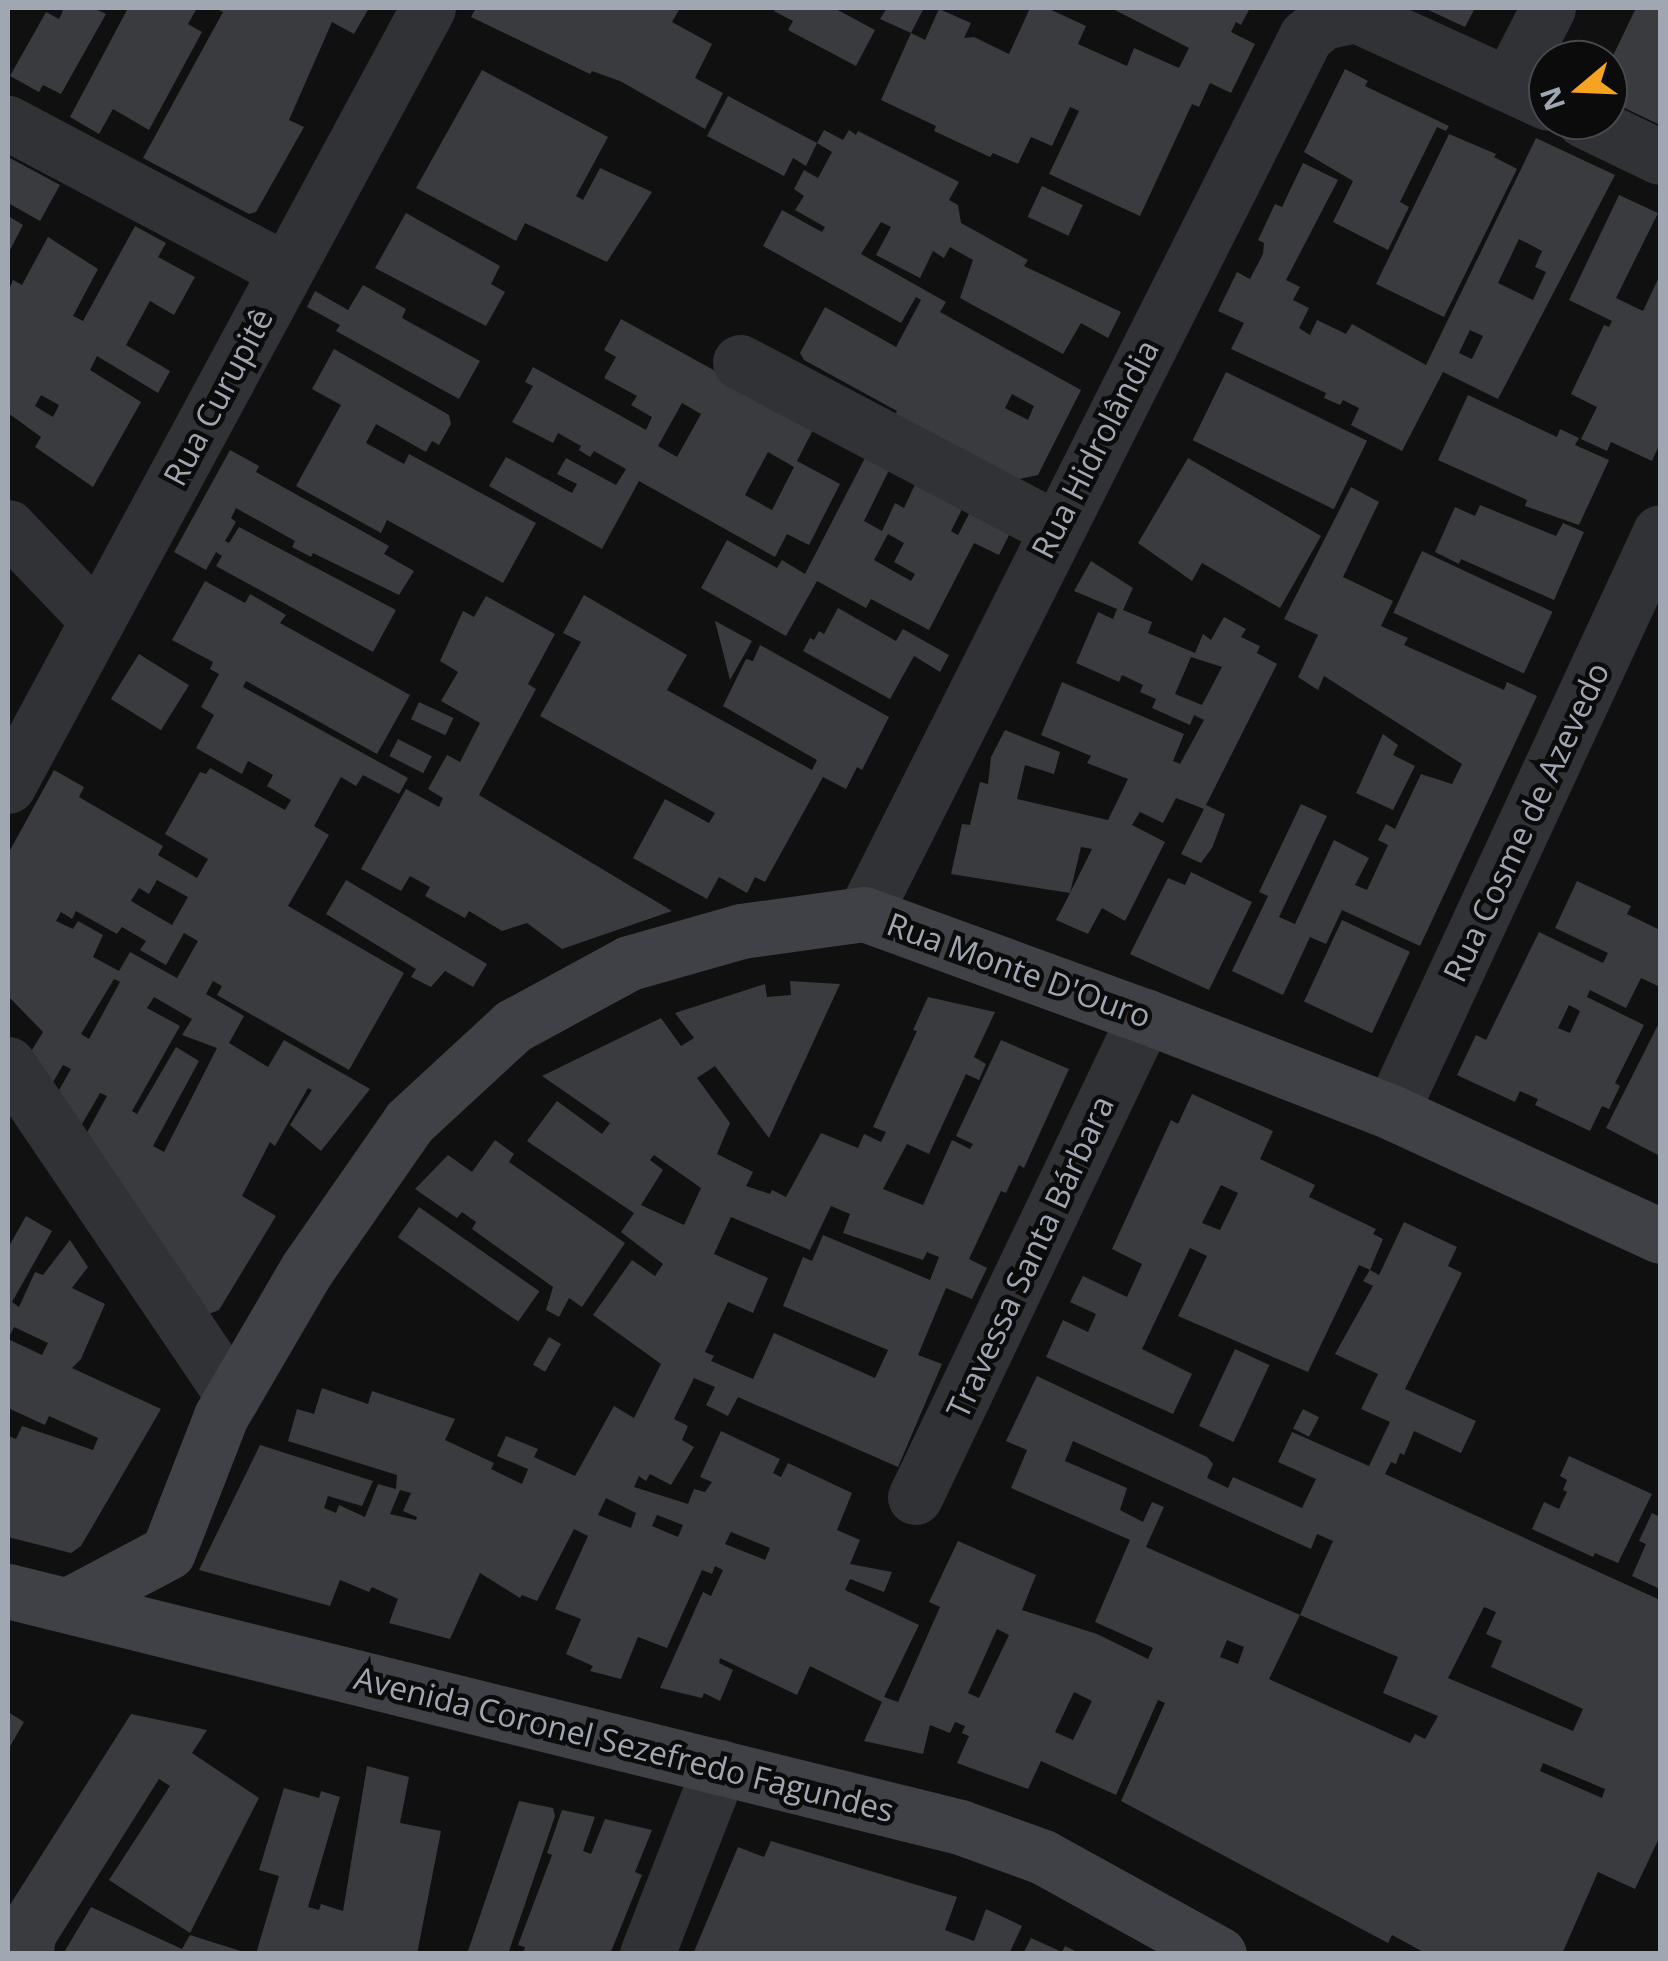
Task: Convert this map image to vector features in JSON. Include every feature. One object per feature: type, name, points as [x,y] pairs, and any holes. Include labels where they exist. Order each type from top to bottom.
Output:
[{"type":"main road","name":"Rua Monte D'Ouro","points":[[168,1552],[221,1416],[307,1268],[409,1122],[513,1026],[629,963],[741,931],[864,914],[1145,1016],[1391,1112],[1660,1236]]},
{"type":"main road","points":[[68,1605],[168,1552],[207,1639]]},
{"type":"main road","name":"Avenida Coronel Sezefredo Fagundes","points":[[8,1591],[960,1827],[1043,1857],[1219,1954]]},
{"type":"street","name":"Rua Curupitê","points":[[8,786],[428,8]]},
{"type":"street","points":[[1541,40],[1548,8]]},
{"type":"street","name":"Rua Hidrolândia","points":[[864,914],[1291,59],[1306,36],[1323,22],[1356,15],[1528,93]]},
{"type":"street","points":[[8,123],[286,270]]},
{"type":"street","points":[[1624,140],[1660,158]]},
{"type":"street","points":[[740,362],[1055,528]]},
{"type":"street","points":[[8,526],[97,620]]},
{"type":"street","name":"Rua Cosme de Azevedo","points":[[1391,1112],[1660,532]]},
{"type":"street","name":"Travessa Santa Bárbara","points":[[916,1498],[1145,1016]]},
{"type":"street","points":[[8,1064],[233,1396]]},
{"type":"street","points":[[647,1954],[720,1767]]},
{"type":"building","points":[[57,8],[93,8],[106,14],[61,94],[43,85],[39,92],[10,76],[46,12],[59,19],[63,11]]},
{"type":"building","points":[[128,8],[197,8],[188,24],[202,32],[149,130],[113,109],[99,134],[70,117]]},
{"type":"building","points":[[215,8],[369,8],[354,34],[332,22],[289,120],[304,127],[256,212],[249,214],[143,158],[223,12]]},
{"type":"building","points":[[476,8],[680,8],[672,22],[712,44],[695,78],[723,93],[705,129],[620,81],[592,71],[590,74],[471,17]]},
{"type":"building","points":[[834,8],[875,30],[856,66],[788,30],[793,21],[774,11]]},
{"type":"building","points":[[887,8],[924,8],[911,33],[880,19]]},
{"type":"building","points":[[1030,8],[1047,8],[1086,26],[1078,44],[1127,66],[1134,48],[1179,68],[1189,48],[1111,8],[1250,8],[1241,25],[1236,22],[1231,32],[1255,44],[1231,93],[1210,83],[1199,107],[1192,104],[1140,216],[1049,174],[1079,111],[1070,107],[1052,146],[1031,137],[1018,164],[993,153],[990,157],[934,131],[936,126],[881,100],[911,33],[925,40],[939,9],[971,23],[964,38],[974,37],[1009,54]]},
{"type":"building","points":[[1424,8],[1475,8],[1465,27]]},
{"type":"building","points":[[1636,8],[1660,8],[1660,125],[1628,110],[1628,40],[1621,40]]},
{"type":"building","points":[[1345,69],[1368,81],[1365,86],[1449,126],[1446,131],[1437,127],[1400,202],[1409,207],[1388,250],[1333,222],[1353,181],[1304,152]]},
{"type":"building","points":[[482,70],[608,137],[576,196],[583,200],[600,168],[652,192],[607,262],[525,223],[516,241],[416,188]]},
{"type":"building","points":[[728,96],[817,143],[806,166],[793,158],[784,176],[707,136]]},
{"type":"building","points":[[824,130],[843,140],[849,130],[856,135],[858,131],[959,182],[949,200],[958,205],[961,223],[1028,260],[1024,266],[1121,312],[1108,338],[1081,323],[1063,354],[960,298],[973,260],[950,247],[944,258],[933,251],[920,278],[876,255],[891,227],[881,222],[861,254],[946,302],[940,312],[1081,390],[1038,475],[1015,480],[894,416],[897,411],[804,360],[800,353],[825,307],[896,347],[921,300],[916,297],[901,323],[763,246],[782,210],[822,232],[825,227],[795,210],[804,196],[794,189],[804,170],[818,178],[832,152],[817,143]],"holes":[[[1012,394],[1034,406],[1028,420],[1005,408]]]},
{"type":"building","points":[[1449,134],[1496,154],[1494,157],[1517,169],[1444,317],[1376,284]]},
{"type":"building","points":[[1535,140],[1615,175],[1498,399],[1443,372],[1402,451],[1351,425],[1359,408],[1343,400],[1340,405],[1324,398],[1326,393],[1231,349],[1244,323],[1218,311],[1237,272],[1250,279],[1263,254],[1264,243],[1258,240],[1275,204],[1282,207],[1303,163],[1338,180],[1286,280],[1300,287],[1293,300],[1309,308],[1299,328],[1310,335],[1317,320],[1346,334],[1352,324],[1426,365]],"holes":[[[1519,239],[1542,251],[1535,267],[1546,272],[1533,300],[1498,283]],[[1470,330],[1483,336],[1472,359],[1459,353]]]},
{"type":"building","points":[[8,157],[60,185],[40,221],[8,203]]},
{"type":"building","points":[[1042,186],[1083,205],[1068,236],[1028,217]]},
{"type":"building","points":[[1619,195],[1658,213],[1616,298],[1643,311],[1660,275],[1660,443],[1652,461],[1611,442],[1607,451],[1581,439],[1597,407],[1571,394],[1604,325],[1609,327],[1612,321],[1569,300]]},
{"type":"building","points":[[406,213],[500,266],[491,284],[505,292],[486,326],[375,268]]},
{"type":"building","points":[[8,216],[23,225],[8,254]]},
{"type":"building","points":[[135,226],[166,243],[158,257],[195,277],[174,315],[150,301],[126,345],[170,371],[158,393],[97,356],[90,370],[141,402],[93,487],[35,447],[41,437],[8,413],[8,292],[13,280],[22,285],[48,237],[98,269],[73,316],[83,321]],"holes":[[[41,395],[59,405],[53,417],[35,406]]]},
{"type":"building","points":[[363,285],[406,309],[402,318],[480,361],[459,399],[336,331],[340,325],[307,307],[315,291],[348,310]]},
{"type":"building","points":[[621,319],[815,426],[797,461],[840,484],[809,545],[787,534],[775,557],[639,481],[602,549],[489,486],[506,457],[572,493],[577,484],[557,474],[566,458],[616,485],[626,469],[594,451],[590,457],[579,450],[581,446],[558,433],[553,443],[512,422],[533,386],[525,382],[533,367],[646,430],[652,417],[631,405],[637,396],[604,378],[616,357],[604,350]],"holes":[[[682,403],[701,414],[677,457],[658,446]],[[768,452],[794,467],[772,510],[745,495]]]},
{"type":"building","points":[[334,349],[449,415],[451,424],[439,445],[432,441],[426,452],[376,424],[366,443],[404,464],[409,454],[536,523],[503,583],[387,520],[381,533],[296,486],[341,405],[312,389]]},
{"type":"building","points":[[1226,372],[1367,441],[1334,509],[1193,440]]},
{"type":"building","points":[[1468,395],[1557,437],[1560,429],[1579,438],[1575,445],[1609,460],[1579,525],[1525,506],[1527,500],[1438,460]]},
{"type":"building","points":[[230,450],[259,466],[256,472],[389,546],[384,554],[414,571],[399,595],[313,553],[311,557],[292,547],[295,541],[236,508],[231,518],[236,522],[225,541],[229,543],[239,527],[396,610],[373,652],[216,566],[222,556],[216,552],[206,570],[174,552]]},
{"type":"building","points":[[867,454],[891,466],[864,521],[882,531],[895,503],[904,508],[917,480],[964,505],[951,531],[958,535],[971,510],[1011,531],[999,555],[974,543],[929,630],[871,599],[866,608],[817,581],[786,636],[701,588],[727,540],[777,568],[782,560],[805,574]],"holes":[[[888,534],[904,543],[894,562],[915,574],[911,581],[874,560]]]},
{"type":"building","points":[[1188,458],[1321,536],[1280,608],[1202,563],[1192,581],[1138,543]]},
{"type":"building","points":[[1351,487],[1379,502],[1343,577],[1393,601],[1381,626],[1408,638],[1404,645],[1504,690],[1507,682],[1537,696],[1420,946],[1342,910],[1326,944],[1310,937],[1283,995],[1232,971],[1268,896],[1259,892],[1301,804],[1327,816],[1279,917],[1295,924],[1334,840],[1369,858],[1355,885],[1367,890],[1388,845],[1378,840],[1386,824],[1395,829],[1421,774],[1452,784],[1462,764],[1324,676],[1318,690],[1298,677],[1318,635],[1284,619]]},
{"type":"building","points":[[1480,505],[1556,536],[1563,523],[1584,532],[1554,600],[1461,559],[1459,564],[1435,552],[1455,507],[1475,516]]},
{"type":"building","points":[[1422,551],[1553,612],[1524,673],[1393,613]]},
{"type":"building","points":[[1091,561],[1133,588],[1123,610],[1152,622],[1148,633],[1195,653],[1203,634],[1211,640],[1224,617],[1246,629],[1241,637],[1260,646],[1257,653],[1277,664],[1206,805],[1225,814],[1212,848],[1201,863],[1181,854],[1204,809],[1176,798],[1163,823],[1140,812],[1132,825],[1165,842],[1125,921],[1102,908],[1088,934],[1056,920],[1070,893],[951,874],[962,824],[970,825],[980,782],[988,784],[991,757],[1005,730],[1060,752],[1054,774],[1025,765],[1017,799],[1108,820],[1128,779],[1087,763],[1091,756],[1041,735],[1062,682],[1184,734],[1173,761],[1180,764],[1204,720],[1194,715],[1190,725],[1152,708],[1156,699],[1140,692],[1143,685],[1122,675],[1119,682],[1076,663],[1098,612],[1113,619],[1117,609],[1074,591]],"holes":[[[1191,657],[1222,667],[1202,705],[1175,694]],[[1081,847],[1092,849],[1070,893]]]},
{"type":"building","points":[[205,581],[245,603],[250,594],[286,615],[280,623],[410,695],[377,754],[246,681],[243,687],[408,778],[399,794],[363,775],[356,786],[341,777],[314,826],[329,835],[288,906],[404,973],[349,1070],[217,995],[222,986],[213,981],[206,994],[244,1016],[229,1043],[268,1067],[284,1040],[370,1089],[321,1151],[290,1125],[312,1090],[308,1088],[275,1146],[270,1142],[242,1196],[276,1216],[219,1310],[209,1314],[84,1138],[107,1096],[100,1093],[78,1131],[55,1097],[71,1069],[63,1065],[49,1089],[27,1058],[43,1032],[8,996],[8,854],[54,770],[84,787],[79,797],[163,846],[158,855],[197,878],[208,859],[165,834],[200,772],[206,774],[210,768],[285,810],[291,800],[267,786],[273,775],[248,761],[242,774],[196,748],[214,715],[201,707],[219,674],[210,669],[213,662],[172,640]],"holes":[[[157,880],[188,897],[172,925],[131,901],[139,888],[149,894]],[[76,911],[117,934],[122,927],[146,941],[140,950],[166,965],[184,933],[198,941],[177,978],[130,952],[119,971],[93,957],[103,935],[78,921],[73,929],[56,921],[61,912],[72,919]],[[114,979],[120,982],[89,1039],[81,1034]],[[154,997],[192,1019],[182,1035],[217,1048],[164,1152],[153,1146],[199,1061],[176,1047],[137,1114],[132,1111],[180,1026],[147,1008]]]},
{"type":"building","points":[[584,595],[687,655],[667,690],[812,770],[817,760],[723,706],[746,659],[753,661],[760,645],[889,717],[862,770],[857,767],[846,789],[823,777],[765,882],[755,877],[747,893],[719,877],[707,899],[633,858],[665,799],[709,823],[715,813],[540,716],[581,642],[563,633]]},
{"type":"building","points":[[486,596],[555,634],[528,684],[536,689],[479,795],[672,911],[562,949],[527,923],[502,931],[469,911],[465,918],[425,896],[430,887],[410,876],[401,891],[361,869],[406,789],[439,807],[443,798],[428,789],[447,755],[460,762],[480,723],[441,701],[458,672],[440,661],[463,611],[474,617]]},
{"type":"building","points":[[838,608],[896,641],[903,629],[949,655],[940,672],[914,656],[890,699],[803,651],[810,638],[814,640],[819,631],[824,634]]},
{"type":"building","points":[[715,621],[752,641],[730,680]]},
{"type":"building","points":[[139,654],[189,685],[161,730],[111,699]]},
{"type":"building","points":[[419,702],[453,718],[445,735],[411,719]]},
{"type":"building","points":[[1383,734],[1398,745],[1393,755],[1415,766],[1393,810],[1356,793]]},
{"type":"building","points":[[398,739],[432,756],[423,773],[389,756]]},
{"type":"building","points":[[1191,872],[1252,902],[1209,990],[1130,954],[1168,878],[1185,885]]},
{"type":"building","points":[[346,880],[487,964],[473,987],[445,971],[431,987],[411,977],[416,969],[326,914]]},
{"type":"building","points":[[1577,881],[1631,906],[1627,914],[1660,930],[1660,987],[1641,978],[1626,1008],[1590,990],[1587,997],[1644,1025],[1615,1083],[1620,1086],[1609,1109],[1602,1106],[1590,1131],[1535,1105],[1538,1099],[1520,1091],[1515,1102],[1457,1075],[1476,1035],[1486,1040],[1539,932],[1603,963],[1608,953],[1555,928]],"holes":[[[1569,1005],[1580,1011],[1570,1033],[1558,1028]]]},
{"type":"building","points":[[1342,920],[1410,952],[1372,1033],[1304,1002]]},
{"type":"building","points":[[790,981],[840,984],[769,1138],[715,1066],[697,1078],[730,1123],[717,1154],[753,1172],[746,1186],[770,1194],[772,1190],[786,1197],[821,1133],[858,1148],[864,1134],[881,1142],[886,1132],[873,1127],[917,1031],[913,1030],[928,997],[995,1012],[974,1057],[986,1064],[979,1080],[966,1074],[929,1154],[907,1144],[883,1189],[923,1205],[952,1140],[970,1149],[973,1144],[956,1136],[1001,1040],[1069,1069],[1024,1168],[1019,1165],[1006,1193],[1001,1191],[969,1259],[987,1268],[972,1299],[946,1288],[918,1355],[942,1364],[898,1467],[738,1397],[728,1416],[706,1405],[715,1387],[694,1378],[674,1419],[688,1426],[682,1440],[694,1447],[671,1485],[650,1474],[646,1481],[639,1476],[634,1487],[688,1504],[694,1489],[705,1492],[712,1482],[700,1477],[721,1431],[780,1459],[773,1473],[781,1477],[788,1463],[852,1493],[837,1530],[860,1540],[850,1564],[892,1572],[884,1592],[850,1579],[845,1590],[919,1625],[884,1697],[898,1702],[940,1607],[929,1602],[958,1541],[1036,1575],[1022,1610],[1097,1634],[1148,1659],[1153,1648],[1095,1622],[1130,1540],[1011,1488],[1027,1450],[1006,1441],[1037,1376],[1207,1457],[1213,1464],[1207,1478],[1228,1488],[1233,1477],[1302,1508],[1316,1479],[1278,1462],[1292,1432],[1369,1466],[1390,1422],[1361,1409],[1378,1374],[1335,1354],[1373,1286],[1363,1281],[1370,1270],[1379,1275],[1404,1222],[1457,1247],[1448,1266],[1462,1273],[1405,1389],[1476,1421],[1461,1453],[1414,1431],[1404,1455],[1400,1453],[1396,1464],[1391,1462],[1385,1474],[1660,1600],[1660,1836],[1635,1889],[1598,1872],[1562,1954],[1427,1954],[1392,1935],[1388,1943],[1121,1801],[1165,1703],[1158,1700],[1116,1795],[1041,1761],[1028,1789],[957,1763],[969,1736],[962,1733],[965,1726],[955,1722],[950,1733],[930,1725],[923,1754],[864,1741],[882,1702],[810,1666],[797,1695],[720,1658],[719,1663],[733,1670],[720,1701],[704,1693],[702,1698],[660,1688],[703,1592],[711,1596],[723,1570],[715,1566],[712,1574],[702,1570],[667,1648],[638,1637],[621,1679],[590,1671],[593,1666],[566,1654],[581,1619],[555,1609],[588,1536],[574,1529],[537,1601],[522,1595],[520,1598],[480,1573],[450,1639],[389,1623],[398,1599],[372,1587],[369,1592],[340,1580],[330,1606],[199,1570],[260,1445],[373,1481],[362,1506],[328,1496],[324,1508],[336,1513],[339,1505],[365,1517],[378,1484],[396,1489],[397,1475],[288,1441],[297,1409],[314,1414],[322,1388],[368,1404],[372,1391],[455,1419],[445,1440],[494,1463],[491,1469],[522,1484],[528,1469],[497,1456],[506,1436],[538,1449],[534,1457],[575,1476],[614,1406],[634,1418],[661,1364],[593,1315],[632,1260],[655,1276],[663,1264],[621,1232],[634,1213],[527,1141],[557,1101],[602,1134],[610,1123],[542,1076],[661,1018],[681,1046],[694,1038],[675,1013],[765,984],[767,997],[791,995]],"holes":[[[654,1155],[701,1188],[684,1225],[641,1205],[663,1170],[650,1160]],[[831,1206],[850,1214],[843,1233],[923,1260],[927,1252],[939,1257],[930,1280],[823,1235],[812,1261],[803,1257],[783,1306],[888,1350],[875,1378],[774,1333],[753,1379],[711,1361],[714,1356],[705,1352],[728,1302],[753,1313],[768,1278],[714,1254],[731,1217],[810,1250]],[[1073,1441],[1311,1549],[1317,1534],[1333,1541],[1300,1615],[1146,1547],[1164,1507],[1152,1502],[1143,1522],[1120,1510],[1127,1488],[1065,1461]],[[400,1490],[411,1493],[403,1511],[417,1517],[416,1520],[390,1514]],[[606,1498],[636,1513],[631,1528],[598,1515]],[[657,1515],[683,1525],[678,1537],[652,1526]],[[731,1532],[770,1548],[765,1560],[725,1544]],[[1484,1607],[1496,1612],[1486,1634],[1502,1641],[1491,1667],[1583,1709],[1573,1731],[1448,1678]],[[1300,1615],[1398,1657],[1383,1693],[1438,1716],[1425,1739],[1415,1734],[1410,1743],[1269,1679]],[[997,1629],[1009,1635],[979,1698],[968,1693]],[[1227,1640],[1244,1647],[1238,1664],[1220,1657]],[[1074,1692],[1092,1701],[1073,1740],[1055,1732]],[[1543,1763],[1605,1789],[1602,1798],[1540,1771]]]},
{"type":"building","points":[[1660,1021],[1660,1156],[1606,1128]]},
{"type":"building","points":[[1192,1094],[1273,1131],[1260,1159],[1315,1185],[1309,1197],[1376,1229],[1373,1234],[1383,1239],[1370,1270],[1359,1265],[1308,1372],[1178,1316],[1207,1256],[1190,1248],[1142,1349],[1192,1374],[1173,1414],[1046,1357],[1063,1320],[1088,1332],[1096,1314],[1070,1302],[1083,1276],[1127,1297],[1142,1264],[1112,1249],[1171,1120],[1178,1124]],"holes":[[[1221,1185],[1238,1193],[1220,1230],[1202,1223]]]},
{"type":"building","points":[[495,1140],[514,1154],[509,1162],[625,1243],[582,1307],[569,1298],[559,1317],[546,1310],[553,1287],[472,1229],[476,1222],[462,1212],[457,1218],[415,1189],[448,1155],[472,1172]]},
{"type":"building","points":[[419,1207],[539,1291],[518,1322],[398,1237]]},
{"type":"building","points":[[26,1216],[52,1231],[12,1302],[19,1307],[35,1272],[43,1275],[70,1240],[88,1267],[72,1288],[105,1304],[81,1359],[72,1368],[161,1409],[81,1546],[71,1553],[8,1537],[8,1436],[16,1439],[22,1426],[93,1450],[98,1438],[49,1416],[45,1425],[8,1408],[8,1339],[8,1248]],"holes":[[[14,1327],[48,1343],[42,1355],[8,1339]]]},
{"type":"building","points":[[549,1337],[561,1344],[545,1372],[533,1365]]},
{"type":"building","points":[[1235,1349],[1269,1365],[1234,1442],[1199,1426]]},
{"type":"building","points":[[1303,1409],[1319,1417],[1309,1437],[1293,1429]]},
{"type":"building","points":[[1569,1456],[1652,1494],[1618,1563],[1595,1553],[1593,1557],[1532,1529],[1544,1502],[1559,1509],[1567,1492],[1563,1490],[1567,1480],[1560,1476]]},
{"type":"building","points":[[1652,1513],[1660,1517],[1660,1589],[1632,1576],[1646,1544],[1639,1541]]},
{"type":"building","points":[[8,1712],[24,1722],[8,1750]]},
{"type":"building","points":[[131,1714],[207,1730],[192,1753],[259,1798],[190,1933],[109,1880],[170,1786],[159,1779],[55,1944],[54,1954],[8,1954],[8,1908]]},
{"type":"building","points":[[367,1766],[409,1777],[400,1823],[441,1831],[417,1954],[256,1954],[279,1876],[259,1870],[284,1788],[319,1798],[321,1791],[340,1797],[308,1907],[319,1910],[321,1904],[343,1911]]},
{"type":"building","points":[[519,1801],[553,1808],[555,1816],[508,1954],[467,1954]]},
{"type":"building","points":[[562,1810],[595,1817],[583,1851],[591,1854],[605,1819],[652,1830],[635,1872],[642,1875],[610,1954],[523,1954],[525,1947],[518,1945],[552,1855],[547,1853]]},
{"type":"building","points":[[771,1841],[957,1897],[945,1930],[974,1941],[986,1909],[1022,1926],[1009,1954],[693,1954],[738,1847],[764,1857]]},
{"type":"building","points":[[91,1907],[182,1949],[190,1935],[250,1954],[63,1954]]},
{"type":"building","points":[[1031,1938],[1062,1952],[1065,1946],[1081,1954],[1023,1954]]}]
